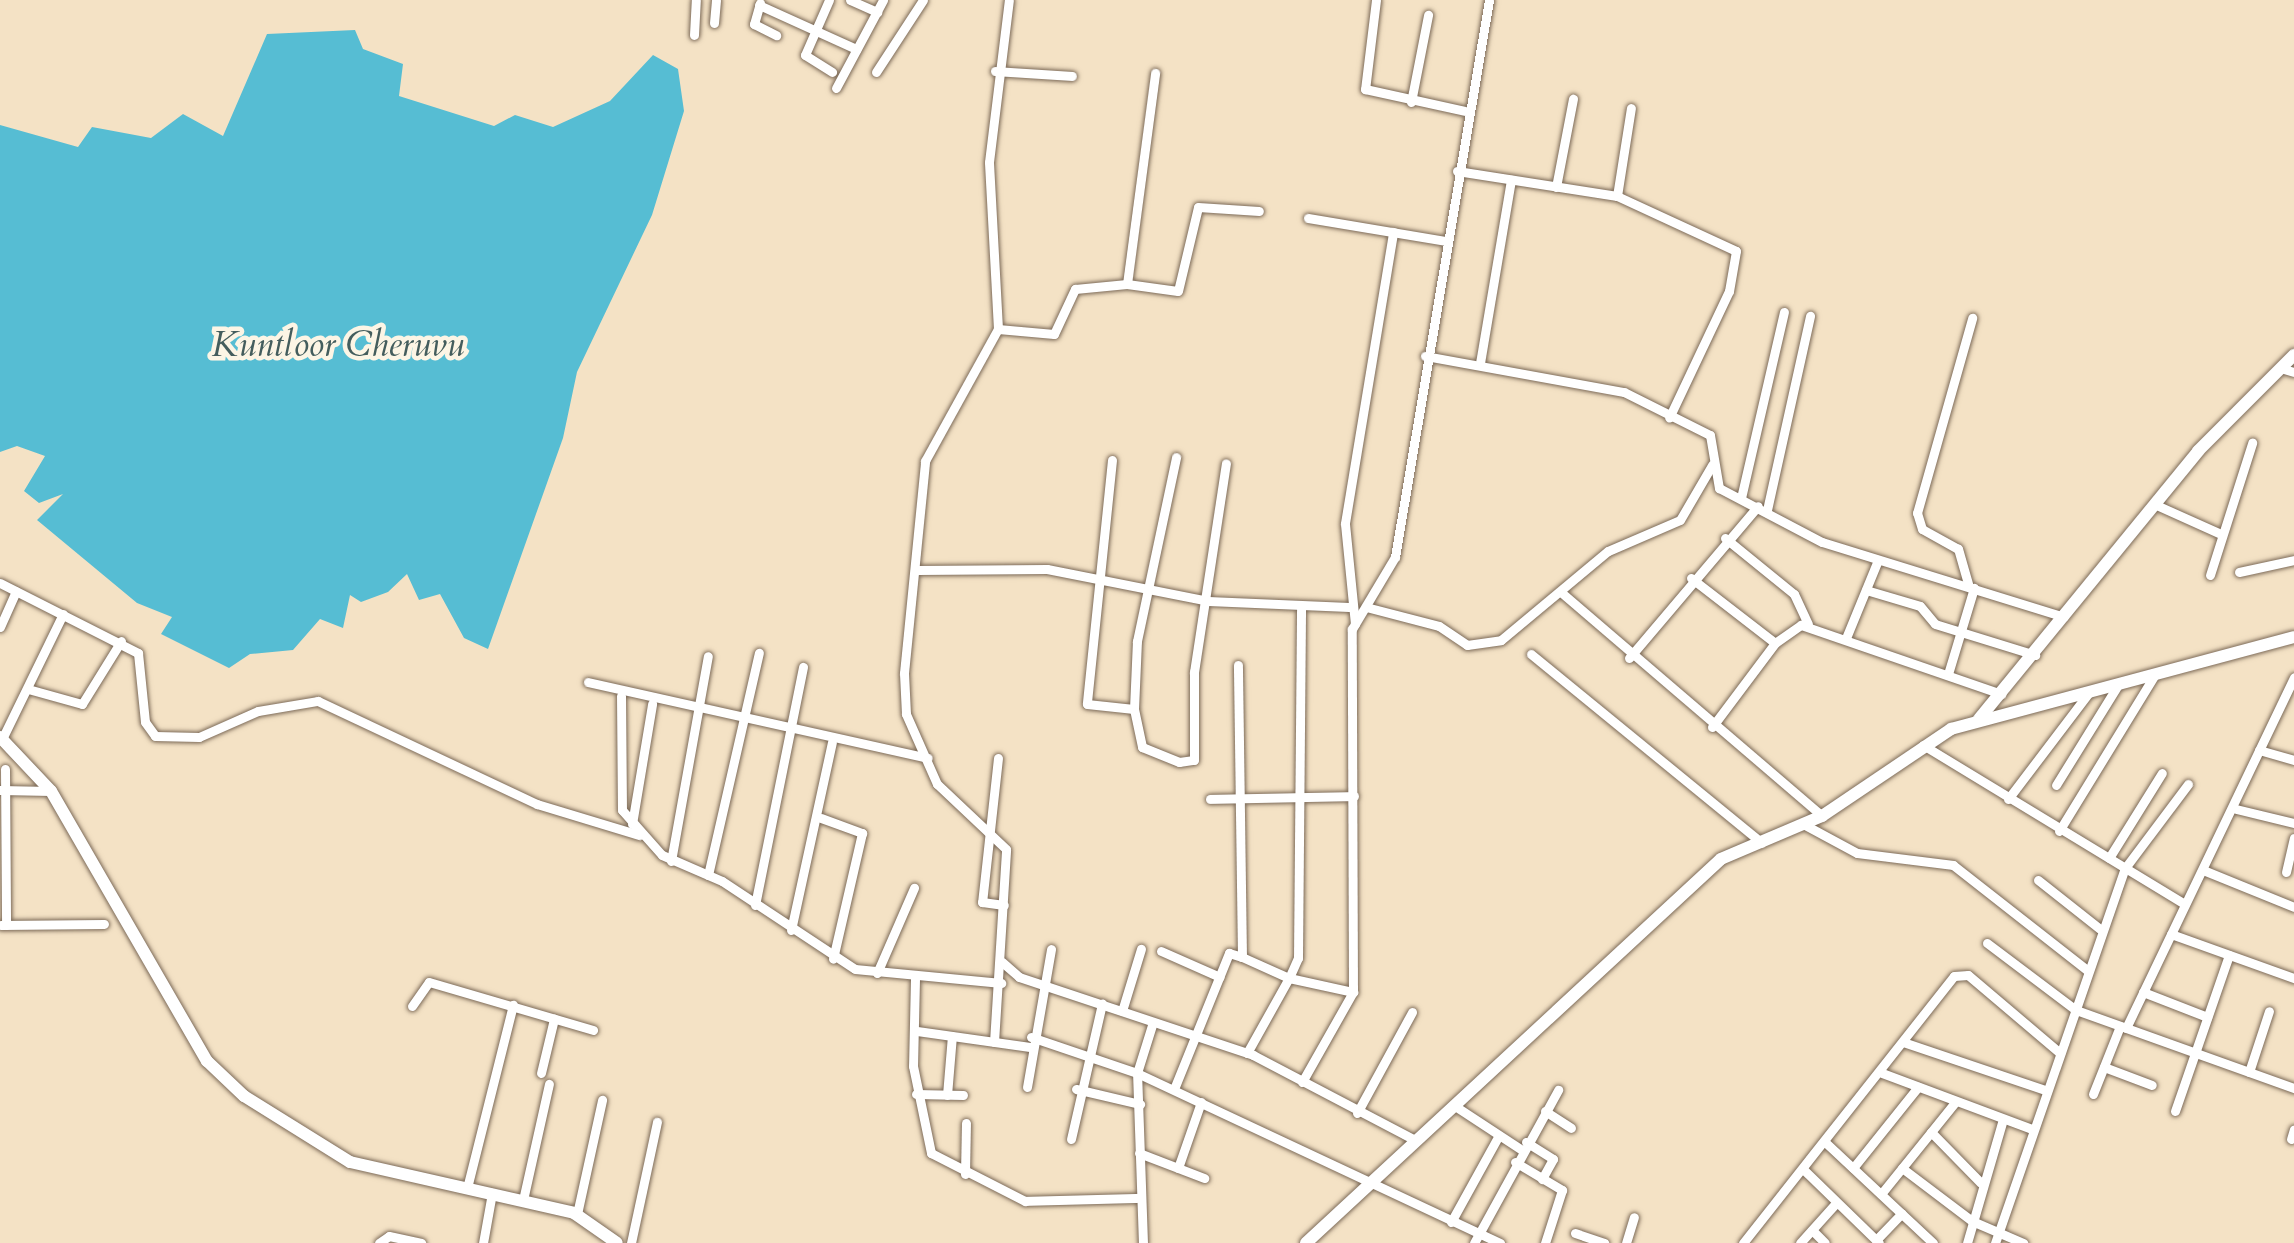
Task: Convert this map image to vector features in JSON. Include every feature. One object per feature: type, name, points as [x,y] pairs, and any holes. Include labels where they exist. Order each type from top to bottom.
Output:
[{"type":"street","points":[[694,34],[696,0]]},
{"type":"street","points":[[714,23],[716,0]]},
{"type":"street","points":[[829,0],[805,55],[832,72]]},
{"type":"street","points":[[850,0],[877,12]]},
{"type":"street","points":[[836,88],[882,0]]},
{"type":"street","points":[[876,72],[923,0]]},
{"type":"street","points":[[994,1042],[1001,982],[1006,848],[937,784],[904,696],[925,462],[998,329],[989,162],[995,71],[1009,0]]},
{"type":"street","points":[[1376,0],[1365,89],[1465,111]]},
{"type":"street","points":[[1354,624],[1395,557],[1465,111],[1488,0]]},
{"type":"street","points":[[776,35],[754,24],[760,2],[856,49]]},
{"type":"street","points":[[1411,102],[1428,15]]},
{"type":"street","points":[[995,71],[1072,76]]},
{"type":"street","points":[[1127,284],[1155,74]]},
{"type":"street","points":[[1556,187],[1573,99]]},
{"type":"street","points":[[1617,196],[1631,108]]},
{"type":"street","points":[[1457,171],[1617,196],[1736,251],[1729,291],[1669,418]]},
{"type":"street","points":[[1480,363],[1511,180]]},
{"type":"street","points":[[998,329],[1059,332],[1075,289],[1127,284],[1178,291],[1198,207],[1259,211]]},
{"type":"street","points":[[1308,218],[1445,242]]},
{"type":"street","points":[[1302,1082],[1353,992],[1354,624],[1348,607],[1344,523],[1393,232]]},
{"type":"street","points":[[1742,498],[1784,312]]},
{"type":"street","points":[[1629,658],[1725,538],[1763,508],[1810,316]]},
{"type":"street","points":[[1948,674],[1972,588],[1962,555],[1922,528],[1917,513],[1972,318]]},
{"type":"street","points":[[1978,720],[2066,618],[2154,504],[2289,370],[2294,355]]},
{"type":"street","points":[[1425,356],[1624,392],[1669,418],[1710,435],[1719,488],[1878,560],[2066,618]]},
{"type":"street","points":[[2210,574],[2252,443]]},
{"type":"street","points":[[1176,457],[1148,591],[1134,708],[1147,753],[1194,760],[1194,672],[1208,601],[1226,463]]},
{"type":"street","points":[[1112,460],[1093,580],[1087,704],[1134,708]]},
{"type":"street","points":[[1366,607],[1481,646],[1562,593],[1608,551],[1680,520],[1712,464]]},
{"type":"street","points":[[2154,504],[2222,534]]},
{"type":"street","points":[[1725,538],[1794,594],[1808,624],[2001,694]]},
{"type":"street","points":[[1846,638],[1878,560]]},
{"type":"street","points":[[2239,572],[2294,560]]},
{"type":"street","points":[[916,570],[1047,569],[1208,601],[1301,608],[1348,607]]},
{"type":"street","points":[[1691,578],[1775,643]]},
{"type":"street","points":[[0,582],[121,641],[144,665],[145,722],[155,736],[199,737],[258,712],[318,701],[536,804],[640,835]]},
{"type":"street","points":[[1866,590],[1961,630],[2035,655]]},
{"type":"street","points":[[0,628],[16,591]]},
{"type":"street","points":[[1562,593],[1629,658],[1822,816]]},
{"type":"street","points":[[1246,1053],[1298,958],[1294,799],[1301,608]]},
{"type":"street","points":[[63,614],[1,738],[52,791],[207,1061],[284,1124],[350,1162],[577,1214],[617,1243]]},
{"type":"street","points":[[1712,726],[1775,643],[1808,624]]},
{"type":"street","points":[[1306,1243],[1363,1182],[1458,1108],[1706,870],[1822,816],[1921,744],[1978,720],[2095,685],[2294,637]]},
{"type":"street","points":[[28,689],[82,704],[121,641]]},
{"type":"street","points":[[708,875],[758,653]]},
{"type":"street","points":[[1531,654],[1762,843]]},
{"type":"street","points":[[671,861],[694,713],[708,656]]},
{"type":"street","points":[[1238,665],[1242,957]]},
{"type":"street","points":[[755,905],[803,667]]},
{"type":"street","points":[[2058,831],[2158,670]]},
{"type":"street","points":[[2093,1094],[2183,903],[2236,809],[2294,677]]},
{"type":"street","points":[[2056,785],[2122,678]]},
{"type":"street","points":[[588,682],[652,704],[928,758]]},
{"type":"street","points":[[2008,798],[2095,685]]},
{"type":"street","points":[[621,696],[618,790],[640,835],[671,861],[708,875],[832,959],[877,974],[916,980],[1001,982]]},
{"type":"street","points":[[2282,702],[2294,704]]},
{"type":"street","points":[[632,824],[652,704]]},
{"type":"street","points":[[791,930],[821,818],[832,742]]},
{"type":"street","points":[[1921,744],[2058,831],[2183,903]]},
{"type":"street","points":[[2259,750],[2294,760]]},
{"type":"street","points":[[998,758],[982,902],[1004,906]]},
{"type":"street","points":[[5,769],[3,925],[104,924]]},
{"type":"street","points":[[2109,858],[2162,773]]},
{"type":"street","points":[[1996,1238],[2076,1010],[2100,929],[2125,868],[2188,784]]},
{"type":"street","points":[[2,790],[52,791]]},
{"type":"street","points":[[1210,799],[1354,796]]},
{"type":"street","points":[[2236,809],[2294,823]]},
{"type":"street","points":[[821,818],[862,833],[832,959]]},
{"type":"street","points":[[1805,824],[1857,853],[1953,865],[2087,970]]},
{"type":"street","points":[[2286,872],[2294,838]]},
{"type":"street","points":[[2203,870],[2294,908]]},
{"type":"street","points":[[2038,880],[2100,929]]},
{"type":"street","points":[[877,974],[914,888]]},
{"type":"street","points":[[2170,934],[2294,978]]},
{"type":"street","points":[[1987,943],[2076,1010],[2294,1088]]},
{"type":"street","points":[[1027,1086],[1030,1042],[1051,949]]},
{"type":"street","points":[[1122,1011],[1141,949]]},
{"type":"street","points":[[1160,951],[1220,977]]},
{"type":"street","points":[[1174,1089],[1229,953],[1289,978],[1353,992]]},
{"type":"street","points":[[2175,1111],[2230,955]]},
{"type":"street","points":[[1002,962],[1042,984],[1246,1053],[1415,1140]]},
{"type":"street","points":[[1744,1243],[1882,1073],[1902,1042],[1963,974],[2060,1052]]},
{"type":"street","points":[[916,980],[916,1094],[931,1153],[965,1174],[1024,1201],[1140,1198]]},
{"type":"street","points":[[412,1006],[429,982],[593,1030]]},
{"type":"street","points":[[2144,992],[2207,1016]]},
{"type":"street","points":[[1071,1139],[1076,1089],[1102,1004]]},
{"type":"street","points":[[467,1188],[513,1005]]},
{"type":"street","points":[[2248,1072],[2269,1011]]},
{"type":"street","points":[[1356,1113],[1412,1012]]},
{"type":"street","points":[[541,1074],[554,1019]]},
{"type":"street","points":[[1142,1243],[1137,1072],[1153,1022]]},
{"type":"street","points":[[917,1031],[994,1042],[1030,1042],[1088,1054],[1174,1089],[1451,1222],[1476,1238],[1500,1243]]},
{"type":"street","points":[[947,1094],[952,1036]]},
{"type":"street","points":[[1902,1042],[2046,1090]]},
{"type":"street","points":[[2104,1066],[2152,1085]]},
{"type":"street","points":[[1882,1073],[2032,1129]]},
{"type":"street","points":[[523,1200],[548,1084]]},
{"type":"street","points":[[1853,1168],[1918,1087]]},
{"type":"street","points":[[1076,1089],[1140,1104]]},
{"type":"street","points":[[1476,1238],[1558,1090]]},
{"type":"street","points":[[916,1094],[963,1095]]},
{"type":"street","points":[[577,1214],[602,1100]]},
{"type":"street","points":[[1882,1194],[1956,1101]]},
{"type":"street","points":[[1178,1168],[1201,1102]]},
{"type":"street","points":[[1458,1108],[1499,1135],[1554,1159],[1542,1178]]},
{"type":"street","points":[[1545,1111],[1571,1128]]},
{"type":"street","points":[[1966,1243],[2002,1120]]},
{"type":"street","points":[[631,1243],[657,1122]]},
{"type":"street","points":[[965,1174],[966,1123]]},
{"type":"street","points":[[1931,1132],[1981,1182]]},
{"type":"street","points":[[1451,1222],[1499,1135]]},
{"type":"street","points":[[1825,1142],[1932,1243]]},
{"type":"street","points":[[1139,1154],[1204,1178]]},
{"type":"street","points":[[1515,1162],[1562,1194],[1544,1243]]},
{"type":"street","points":[[1902,1168],[1996,1238],[2023,1243]]},
{"type":"street","points":[[1804,1171],[1878,1241],[1902,1214]]},
{"type":"street","points":[[482,1243],[492,1193]]},
{"type":"street","points":[[1800,1243],[1836,1203]]},
{"type":"street","points":[[1626,1243],[1634,1217]]},
{"type":"street","points":[[1812,1230],[1825,1243]]},
{"type":"street","points":[[1575,1234],[1604,1243]]},
{"type":"street","points":[[379,1243],[389,1236],[420,1243]]},
{"type":"water","name":"Kuntloor Cheruvu","points":[[355,30],[363,49],[403,64],[399,96],[494,126],[515,115],[553,127],[610,101],[653,55],[678,69],[684,111],[652,215],[577,372],[563,438],[488,649],[464,638],[440,594],[419,600],[407,574],[388,592],[361,602],[350,595],[343,628],[320,619],[293,650],[250,654],[229,668],[161,634],[172,617],[137,603],[37,520],[63,494],[39,503],[24,491],[45,456],[17,446],[0,452],[0,125],[78,147],[92,127],[151,138],[183,114],[223,136],[267,34]]}]
